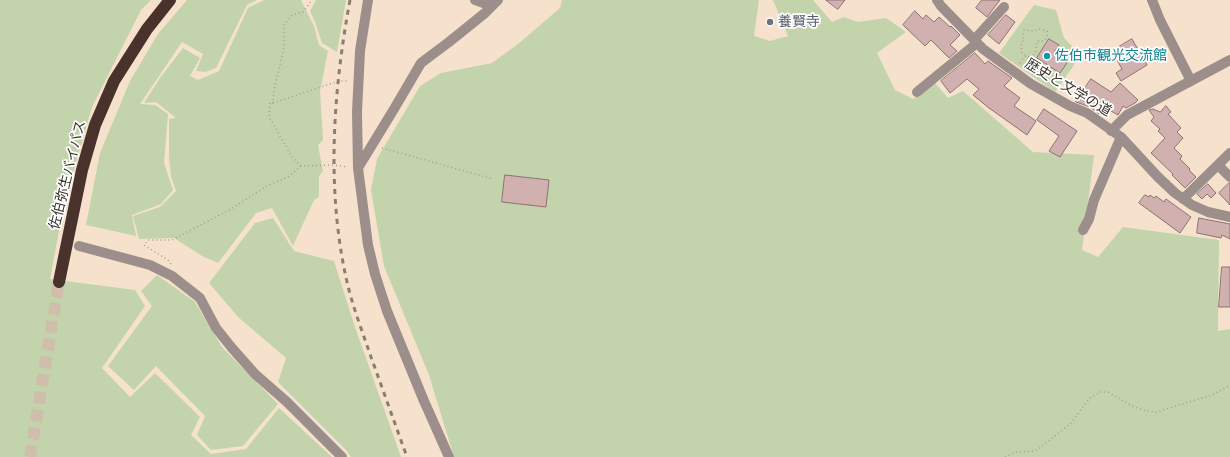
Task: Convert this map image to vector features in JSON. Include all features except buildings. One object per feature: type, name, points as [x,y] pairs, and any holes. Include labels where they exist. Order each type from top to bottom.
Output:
[{"type":"highway","name":"佐伯弥生バイパス","points":[[59,282],[82,170],[95,126],[114,81],[146,29],[170,0]]},
{"type":"street","points":[[368,0],[360,51],[357,112],[358,168],[368,245],[375,274],[387,311],[449,457]]},
{"type":"street","points":[[475,0],[495,3]]},
{"type":"street","name":"歴史と文学の道","points":[[937,0],[983,49],[1038,89],[1087,113],[1121,137],[1158,177],[1192,206],[1208,212],[1230,217]]},
{"type":"street","points":[[1152,0],[1160,20],[1191,81]]},
{"type":"street","points":[[358,168],[375,146],[420,63],[455,38],[495,3]]},
{"type":"street","points":[[917,92],[975,42],[1004,7]]},
{"type":"street","points":[[1111,131],[1127,115],[1230,60]]},
{"type":"street","points":[[1083,230],[1089,219],[1094,200],[1121,137]]},
{"type":"street","points":[[1183,198],[1230,153]]},
{"type":"street","points":[[1218,164],[1230,176]]},
{"type":"street","points":[[80,246],[150,265],[172,276],[200,298],[216,328],[255,374],[287,402],[342,457]]},
{"type":"path","points":[[273,103],[274,90],[284,47],[284,25],[292,15],[303,12],[312,0]]},
{"type":"path","points":[[1030,57],[1035,54],[1037,41],[1044,41],[1047,37],[1046,32],[1040,29],[1034,31],[1024,30],[1024,39],[1021,44],[1022,53],[1030,57],[1036,66],[1042,70],[1040,72],[1045,77],[1038,89]]},
{"type":"path","points":[[1018,66],[1026,55]]},
{"type":"path","points":[[301,166],[292,156],[269,117],[270,102],[273,103],[339,81],[359,82]]},
{"type":"path","points":[[375,146],[493,179]]},
{"type":"path","points":[[172,265],[168,260],[144,245],[148,240],[172,240],[231,209],[267,186],[288,177],[301,166],[358,168]]},
{"type":"path","points":[[1005,457],[1016,452],[1034,451],[1040,448],[1071,423],[1090,398],[1100,392],[1108,392],[1132,406],[1146,411],[1156,412],[1212,395],[1230,385]]},
{"type":"green space","points":[[0,0],[151,0],[141,10],[92,107],[64,204],[50,279],[135,290],[145,306],[102,368],[130,397],[155,373],[200,417],[191,435],[211,454],[246,449],[279,408],[332,457],[0,457]]},
{"type":"green space","points":[[187,0],[257,0],[247,5],[216,68],[206,72],[196,71],[203,54],[182,42],[140,104],[155,105],[168,114],[164,163],[173,190],[161,204],[132,215],[136,236],[86,225],[100,153],[130,81],[158,34]]},
{"type":"green space","points":[[264,0],[301,0],[314,26],[319,45],[328,51],[320,91],[323,140],[318,145],[323,171],[319,176],[319,197],[314,200],[293,246],[272,208],[256,213],[218,263],[202,256],[174,238],[139,239],[133,216],[160,207],[176,191],[171,177],[169,157],[169,119],[176,118],[156,102],[144,103],[160,78],[183,48],[200,58],[190,76],[198,80],[219,71],[248,8]]},
{"type":"green space","points":[[316,0],[346,0],[337,52],[322,43],[310,11]]},
{"type":"green space","points":[[562,0],[759,0],[754,36],[770,41],[788,36],[773,0],[813,0],[832,22],[844,17],[858,22],[886,18],[906,32],[877,53],[895,90],[913,99],[935,83],[948,98],[963,91],[1033,152],[1094,155],[1082,250],[1098,257],[1123,227],[1219,240],[1218,331],[1230,329],[1230,457],[454,457],[429,375],[384,266],[371,190],[377,159],[420,86],[441,73],[492,63],[518,44],[560,8]]},
{"type":"green space","points":[[1034,5],[1056,10],[1064,38],[1081,55],[1055,92],[999,53]]},
{"type":"green space","points":[[273,218],[294,251],[334,261],[355,327],[401,457],[351,457],[346,450],[278,382],[286,358],[238,317],[209,283],[255,223]]},
{"type":"green space","points":[[157,275],[195,302],[222,347],[278,404],[243,446],[211,450],[197,435],[205,416],[156,366],[134,390],[108,366],[152,306],[141,291]]},
{"type":"tunnel","points":[[30,457],[59,282]]},
{"type":"railway","points":[[350,0],[339,70],[334,141],[334,177],[340,247],[355,311],[407,457]]},
{"type":"place","name":"養賢寺","points":[[770,22]]},
{"type":"place","name":"佐伯市観光交流館","points":[[1047,56]]}]
